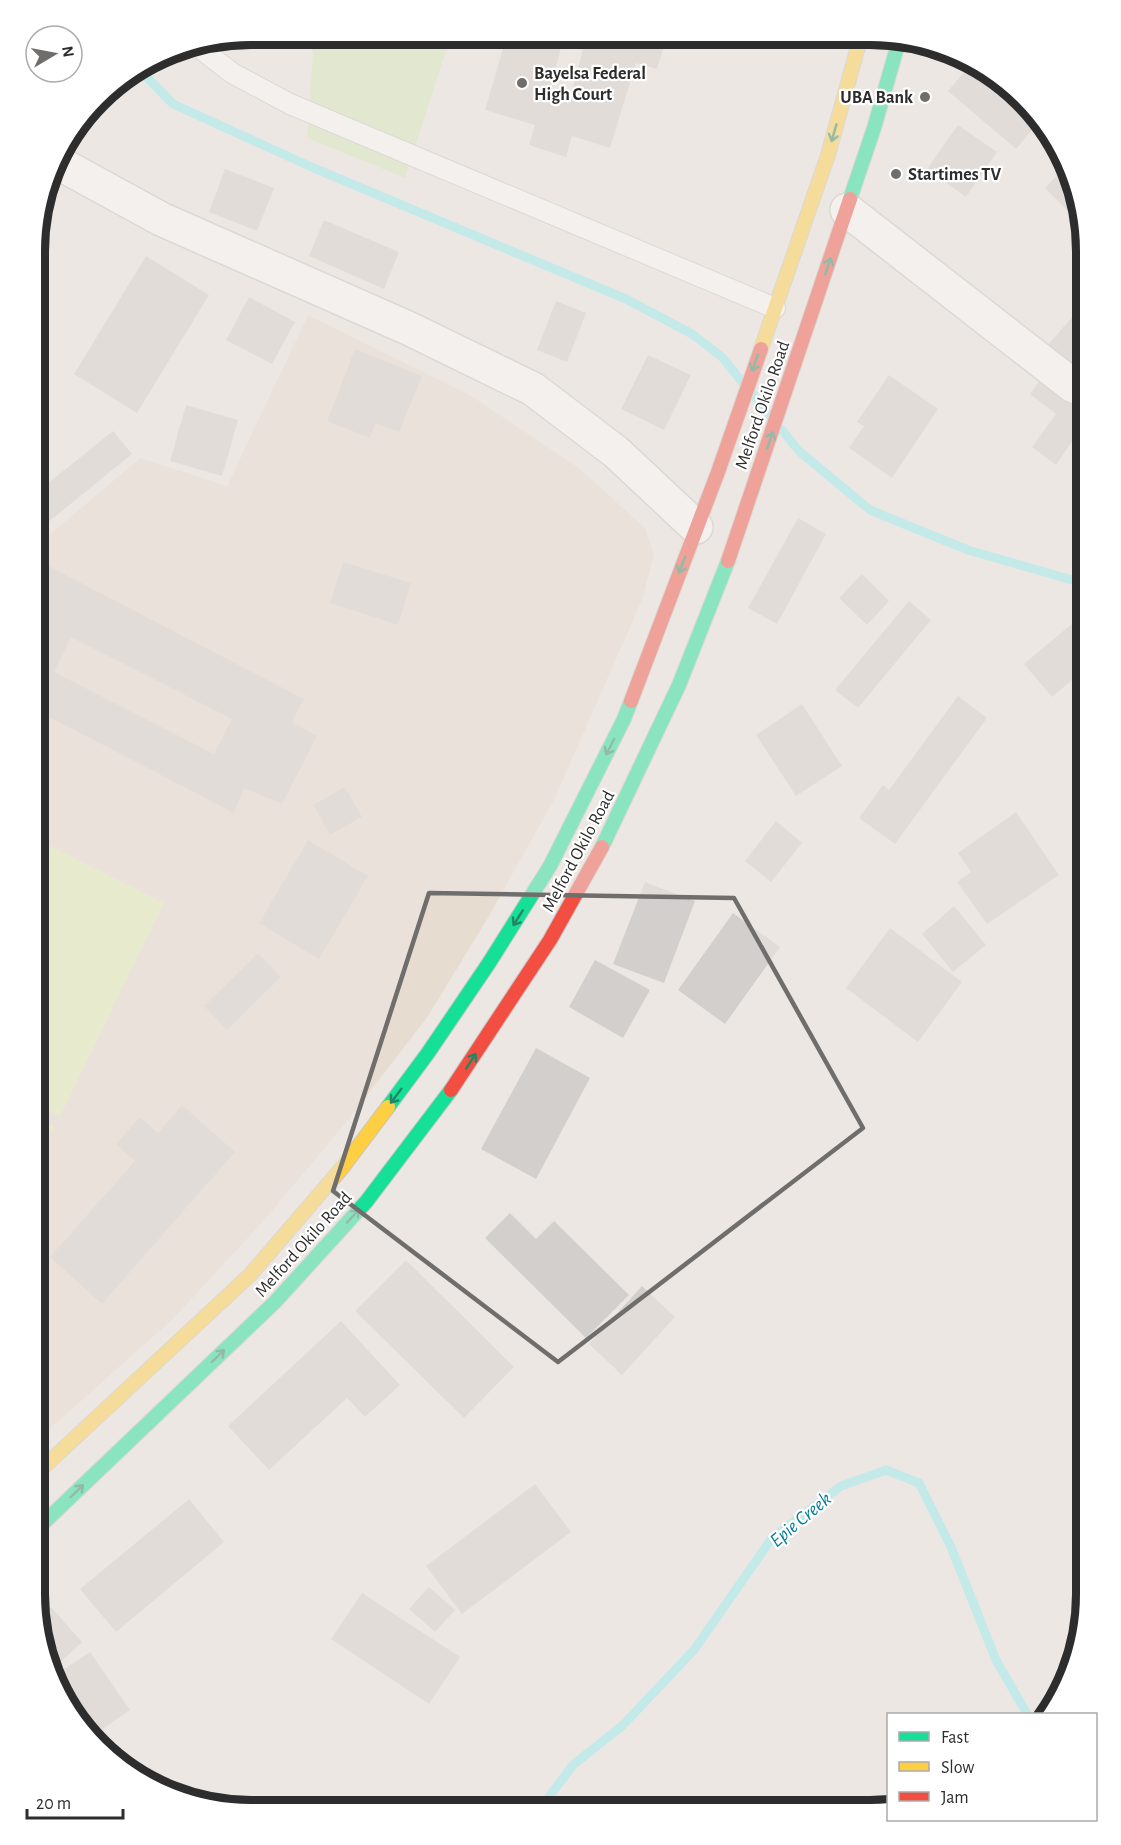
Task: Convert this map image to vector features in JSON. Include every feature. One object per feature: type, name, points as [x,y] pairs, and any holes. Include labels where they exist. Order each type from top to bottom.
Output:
[{"type":"main road","name":"Melford Okilo Road","points":[[45,1466],[250,1275],[342,1168],[428,1053],[489,963],[550,866],[624,719],[718,472],[828,155],[859,45]]},
{"type":"main road","name":"Melford Okilo Road","points":[[45,1521],[275,1302],[366,1202],[463,1074],[550,940],[609,835],[679,685],[738,536],[874,128],[897,47]]},
{"type":"street","points":[[64,166],[160,219],[410,329],[533,389],[616,452],[696,527]]},
{"type":"street","points":[[847,210],[1076,387]]},
{"type":"lane","points":[[203,51],[232,73],[290,104],[775,308]]},
{"type":"highlighted area","points":[[429,893],[734,898],[863,1128],[558,1362],[333,1191]]},
{"type":"shaded area","points":[[308,315],[470,395],[579,468],[645,528],[654,554],[642,600],[554,800],[489,916],[428,1016],[345,1124],[260,1225],[173,1319],[45,1433],[45,538],[140,458],[227,486]]},
{"type":"green space","points":[[310,45],[448,45],[405,178],[307,138],[313,53]]},
{"type":"green space","points":[[45,844],[164,903],[60,1116],[45,1109]]},
{"type":"green space","points":[[45,1122],[54,1127],[45,1145]]},
{"type":"building","name":"Bayelsa Federal High Court","points":[[504,45],[562,45],[548,97],[569,103],[584,45],[664,45],[657,69],[636,63],[610,148],[572,136],[566,157],[529,145],[535,125],[485,110]]},
{"type":"building","points":[[966,70],[1016,105],[1034,127],[1016,149],[948,91]]},
{"type":"building","points":[[958,125],[997,152],[966,197],[927,169]]},
{"type":"building","points":[[225,169],[274,188],[257,231],[209,212]]},
{"type":"building","points":[[1060,172],[1073,216],[1045,188]]},
{"type":"building","points":[[324,220],[399,252],[384,289],[309,256]]},
{"type":"building","points":[[146,256],[209,295],[137,413],[74,374]]},
{"type":"building","points":[[249,297],[295,322],[272,364],[226,340]]},
{"type":"building","points":[[556,301],[586,313],[567,362],[537,350]]},
{"type":"building","points":[[1076,313],[1076,369],[1047,346]]},
{"type":"building","points":[[355,349],[422,376],[399,432],[376,423],[370,438],[327,421]]},
{"type":"building","points":[[648,355],[691,375],[664,430],[621,409]]},
{"type":"building","points":[[889,375],[938,409],[892,478],[849,448],[864,426],[857,422]]},
{"type":"building","points":[[1040,380],[1076,407],[1076,436],[1056,465],[1032,447],[1056,414],[1030,394]]},
{"type":"building","points":[[186,405],[238,420],[222,476],[170,461]]},
{"type":"building","points":[[113,431],[132,454],[45,525],[45,486]]},
{"type":"building","points":[[798,518],[826,534],[777,624],[748,608]]},
{"type":"building","points":[[343,562],[411,583],[398,625],[330,603]]},
{"type":"building","points":[[45,564],[304,699],[292,722],[317,736],[282,804],[244,788],[234,813],[45,715]],"holes":[[[71,637],[232,719],[214,754],[54,672]]]},
{"type":"building","points":[[862,574],[889,601],[867,625],[839,598]]},
{"type":"building","points":[[909,601],[931,620],[858,708],[835,690]]},
{"type":"building","points":[[1076,620],[1076,677],[1052,697],[1024,664]]},
{"type":"building","points":[[958,696],[987,718],[895,844],[859,818],[883,785],[889,790]]},
{"type":"building","points":[[802,704],[842,766],[796,796],[756,735]]},
{"type":"building","points":[[345,787],[362,817],[330,835],[313,805]]},
{"type":"building","points":[[1016,812],[1059,875],[987,924],[957,882],[971,872],[958,853]]},
{"type":"building","points":[[776,821],[802,843],[771,882],[745,861]]},
{"type":"building","points":[[308,840],[368,876],[319,959],[259,923]]},
{"type":"building","points":[[645,882],[695,901],[664,983],[613,964]]},
{"type":"building","points":[[954,906],[986,945],[953,972],[922,934]]},
{"type":"building","points":[[733,913],[780,947],[725,1024],[678,990]]},
{"type":"building","points":[[890,928],[962,982],[918,1042],[846,988]]},
{"type":"building","points":[[258,953],[281,977],[227,1030],[204,1006]]},
{"type":"building","points":[[595,960],[650,990],[623,1038],[569,1007]]},
{"type":"building","points":[[536,1048],[590,1078],[536,1179],[481,1149]]},
{"type":"building","points":[[182,1105],[235,1152],[102,1304],[50,1257],[135,1161],[116,1144],[140,1117],[158,1133]]},
{"type":"building","points":[[510,1213],[536,1239],[554,1221],[629,1295],[586,1338],[485,1238]]},
{"type":"building","points":[[406,1260],[514,1367],[464,1418],[355,1311]]},
{"type":"building","points":[[642,1286],[675,1317],[622,1375],[589,1344]]},
{"type":"building","points":[[341,1321],[400,1385],[365,1417],[347,1398],[269,1470],[228,1426]]},
{"type":"building","points":[[535,1484],[571,1532],[462,1614],[426,1566]]},
{"type":"building","points":[[189,1499],[224,1542],[116,1632],[80,1589]]},
{"type":"building","points":[[429,1587],[455,1610],[435,1632],[409,1609]]},
{"type":"building","points":[[362,1593],[460,1657],[429,1704],[331,1639]]},
{"type":"building","points":[[51,1607],[82,1642],[58,1665],[49,1634],[46,1612]]},
{"type":"building","points":[[90,1652],[130,1710],[100,1731],[60,1672]]},
{"type":"waterway","points":[[145,75],[173,104],[316,169],[626,299],[692,334],[722,357],[743,383]]},
{"type":"waterway","points":[[752,393],[771,417]]},
{"type":"waterway","points":[[782,430],[799,451],[870,510],[968,550],[1076,581]]},
{"type":"waterway","name":"Epie Creek","points":[[547,1800],[573,1765],[622,1726],[694,1650],[772,1538],[841,1486],[886,1470],[919,1483],[951,1547],[996,1660],[1026,1713]]},
{"type":"traffic: fast","points":[[850,199],[874,128],[897,47]]},
{"type":"traffic: fast","points":[[602,847],[679,685],[728,561]]},
{"type":"traffic: fast","points":[[388,1107],[489,963],[550,866],[631,701]]},
{"type":"traffic: fast","points":[[45,1521],[275,1302],[366,1202],[451,1090]]},
{"type":"traffic: slow","points":[[761,349],[828,155],[859,45]]},
{"type":"traffic: slow","points":[[45,1466],[250,1275],[342,1168],[388,1107]]},
{"type":"traffic: jam","points":[[728,561],[850,199]]},
{"type":"traffic: jam","points":[[631,701],[718,472],[761,349]]},
{"type":"traffic: jam","points":[[451,1090],[550,940],[602,847]]},
{"type":"place","name":"Bayelsa Federal High Court","points":[[522,83]]},
{"type":"place","name":"UBA Bank","points":[[925,97]]},
{"type":"place","name":"Startimes TV","points":[[896,174]]}]
